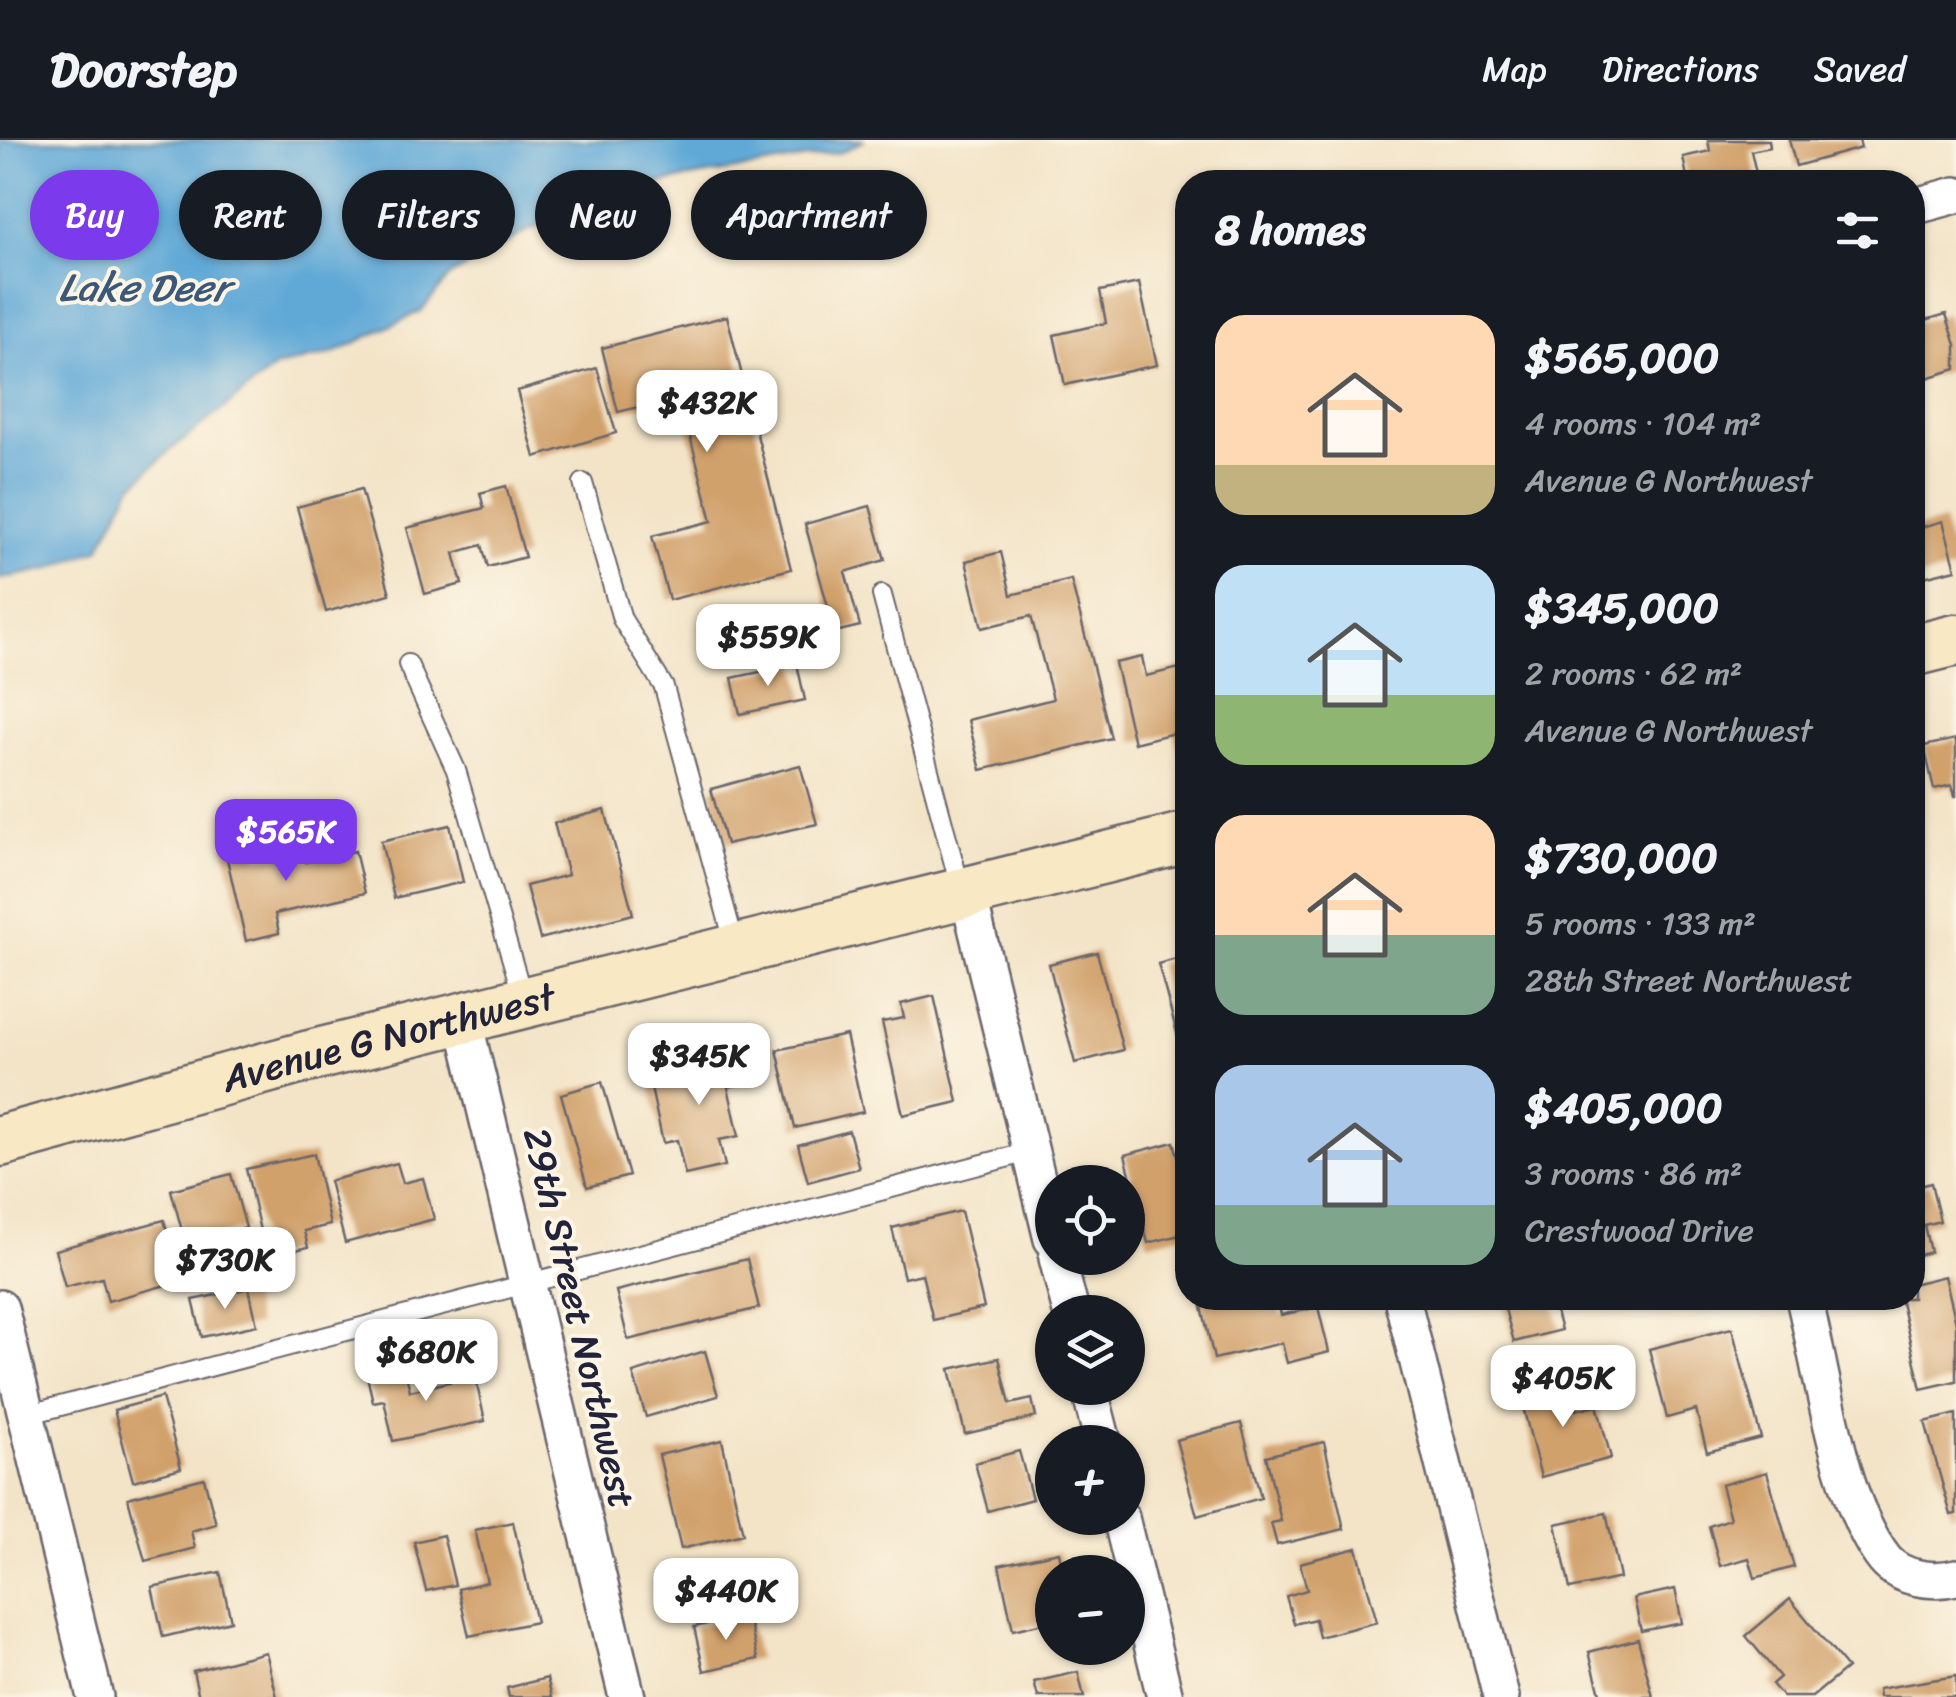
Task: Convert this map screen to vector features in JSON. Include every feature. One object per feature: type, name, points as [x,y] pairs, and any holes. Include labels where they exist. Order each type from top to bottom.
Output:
[{"type":"main road","points":[[1925,648],[1956,640]]},
{"type":"main road","name":"Avenue G Northwest","points":[[0,1141],[463,1017],[1175,840]]},
{"type":"street","points":[[1925,203],[1956,195]]},
{"type":"street","points":[[965,895],[1035,1175]]},
{"type":"street","name":"29th Street Northwest","points":[[463,1017],[628,1697]]},
{"type":"street","points":[[0,1308],[95,1697]]},
{"type":"street","points":[[1405,1310],[1501,1697]]},
{"type":"street","points":[[1807,1310],[1856,1511],[1887,1562],[1910,1577],[1956,1577]]},
{"type":"street","points":[[1125,1535],[1165,1697]]},
{"type":"lane","points":[[583,483],[622,619],[664,687],[737,950]]},
{"type":"lane","points":[[882,596],[965,895]]},
{"type":"lane","points":[[408,664],[456,770],[524,1002]]},
{"type":"lane","points":[[26,1414],[1029,1152]]},
{"type":"water","name":"Lake Deer","points":[[0,140],[865,140],[841,152],[736,170],[691,170],[691,178],[671,181],[671,170],[535,170],[535,228],[515,238],[515,170],[342,170],[342,260],[477,260],[450,276],[421,311],[334,353],[276,367],[169,451],[131,487],[99,549],[49,569],[0,579]]},
{"type":"building","points":[[1708,140],[1769,140],[1770,147],[1751,151],[1755,170],[1686,170],[1683,157],[1710,151]]},
{"type":"building","points":[[1789,140],[1859,140],[1861,148],[1796,166]]},
{"type":"building","points":[[1139,283],[1157,365],[1065,385],[1054,335],[1106,323],[1100,291]]},
{"type":"building","points":[[1946,314],[1956,345],[1956,369],[1925,379],[1925,320]]},
{"type":"building","points":[[727,316],[791,569],[669,600],[652,536],[712,521],[680,397],[618,412],[602,348]]},
{"type":"building","points":[[597,368],[616,433],[535,457],[517,391]]},
{"type":"building","points":[[506,486],[525,557],[488,567],[482,545],[454,553],[462,584],[425,594],[407,528],[484,508],[480,493]]},
{"type":"building","points":[[361,489],[390,594],[326,612],[297,507]]},
{"type":"building","points":[[870,506],[885,560],[845,572],[860,626],[835,632],[805,524]]},
{"type":"building","points":[[1943,521],[1956,569],[1925,577],[1925,526]]},
{"type":"building","points":[[1001,552],[1011,595],[1071,580],[1111,738],[981,770],[968,720],[1053,699],[1031,616],[982,628],[966,561]]},
{"type":"building","points":[[1142,657],[1146,676],[1175,669],[1175,737],[1174,733],[1134,743],[1115,663]]},
{"type":"building","points":[[797,664],[805,700],[740,714],[732,678]]},
{"type":"building","points":[[1956,739],[1956,796],[1952,785],[1934,789],[1925,746]]},
{"type":"building","points":[[800,765],[817,824],[726,844],[711,789]]},
{"type":"building","points":[[605,810],[633,914],[540,939],[526,886],[568,875],[554,823]]},
{"type":"building","points":[[450,825],[463,882],[394,898],[381,841]]},
{"type":"building","points":[[255,839],[259,858],[303,848],[306,862],[355,851],[365,893],[275,914],[279,933],[246,941],[224,846]]},
{"type":"building","points":[[1097,952],[1123,1050],[1075,1063],[1049,964]]},
{"type":"building","points":[[1175,959],[1175,1026],[1158,964]]},
{"type":"building","points":[[934,996],[958,1102],[903,1115],[882,1022],[904,1018],[901,1004]]},
{"type":"building","points":[[846,1035],[863,1112],[795,1128],[777,1050]]},
{"type":"building","points":[[746,1053],[752,1082],[728,1087],[739,1136],[719,1140],[725,1166],[685,1175],[677,1140],[663,1143],[648,1074]]},
{"type":"building","points":[[602,1082],[629,1176],[587,1187],[561,1094]]},
{"type":"building","points":[[849,1131],[859,1168],[808,1182],[798,1145]]},
{"type":"building","points":[[1174,1142],[1175,1236],[1148,1243],[1145,1165],[1128,1165],[1125,1155]]},
{"type":"building","points":[[314,1154],[330,1225],[304,1231],[308,1247],[266,1257],[246,1169]]},
{"type":"building","points":[[397,1163],[403,1183],[423,1178],[434,1219],[345,1243],[329,1181]]},
{"type":"building","points":[[231,1174],[246,1228],[186,1245],[171,1190]]},
{"type":"building","points":[[1931,1183],[1940,1221],[1925,1225],[1925,1185]]},
{"type":"building","points":[[961,1211],[984,1308],[933,1320],[922,1274],[904,1278],[892,1228]]},
{"type":"building","points":[[164,1220],[181,1281],[108,1301],[102,1278],[65,1287],[55,1250]]},
{"type":"building","points":[[747,1259],[759,1308],[628,1340],[616,1291]]},
{"type":"building","points":[[1945,1276],[1956,1323],[1956,1381],[1921,1389],[1903,1310],[1925,1310],[1925,1281]]},
{"type":"building","points":[[249,1288],[257,1325],[202,1337],[193,1300]]},
{"type":"building","points":[[1203,1310],[1280,1310],[1281,1315],[1319,1310],[1329,1352],[1287,1363],[1282,1343],[1214,1359]]},
{"type":"building","points":[[1505,1310],[1555,1310],[1561,1330],[1514,1342]]},
{"type":"building","points":[[1732,1328],[1761,1438],[1707,1452],[1696,1410],[1667,1418],[1649,1349]]},
{"type":"building","points":[[705,1351],[718,1396],[646,1417],[633,1373]]},
{"type":"building","points":[[999,1358],[1010,1404],[1032,1399],[1036,1417],[965,1434],[950,1369]]},
{"type":"building","points":[[404,1367],[410,1391],[475,1376],[485,1421],[393,1441],[384,1400],[373,1402],[367,1376]]},
{"type":"building","points":[[1569,1381],[1576,1410],[1597,1405],[1611,1458],[1541,1477],[1520,1395]]},
{"type":"building","points":[[162,1397],[181,1468],[133,1481],[114,1410]]},
{"type":"building","points":[[1956,1414],[1956,1514],[1951,1515],[1925,1422]]},
{"type":"building","points":[[1241,1423],[1261,1498],[1197,1516],[1176,1440]]},
{"type":"building","points":[[722,1440],[743,1534],[681,1549],[659,1455]]},
{"type":"building","points":[[1324,1442],[1344,1529],[1277,1545],[1271,1523],[1281,1521],[1266,1456]]},
{"type":"building","points":[[1019,1451],[1032,1499],[988,1511],[975,1463]]},
{"type":"building","points":[[1767,1472],[1794,1567],[1755,1578],[1749,1558],[1720,1566],[1709,1526],[1730,1519],[1721,1485]]},
{"type":"building","points":[[204,1478],[216,1524],[191,1531],[195,1548],[145,1561],[128,1498]]},
{"type":"building","points":[[1606,1513],[1620,1578],[1570,1589],[1556,1524]]},
{"type":"building","points":[[513,1522],[536,1622],[469,1636],[458,1589],[487,1582],[475,1530]]},
{"type":"building","points":[[443,1535],[455,1585],[426,1591],[414,1542]]},
{"type":"building","points":[[1357,1548],[1377,1622],[1319,1637],[1315,1619],[1294,1624],[1286,1596],[1307,1590],[1300,1563]]},
{"type":"building","points":[[1035,1557],[1035,1625],[1013,1630],[999,1565]]},
{"type":"building","points":[[220,1572],[231,1621],[163,1637],[152,1587]]},
{"type":"building","points":[[1675,1589],[1682,1623],[1641,1631],[1634,1598]]},
{"type":"building","points":[[1790,1599],[1847,1668],[1812,1697],[1783,1697],[1772,1684],[1780,1677],[1746,1636]]},
{"type":"building","points":[[748,1615],[758,1659],[704,1671],[694,1627]]},
{"type":"building","points":[[1638,1639],[1653,1697],[1601,1697],[1589,1652]]},
{"type":"building","points":[[266,1652],[277,1697],[199,1697],[193,1671]]},
{"type":"building","points":[[1078,1672],[1084,1697],[1038,1697],[1034,1682]]},
{"type":"building","points":[[1956,1676],[1956,1697],[1879,1697],[1878,1689]]},
{"type":"building","points":[[547,1678],[552,1697],[509,1697],[507,1688]]}]
